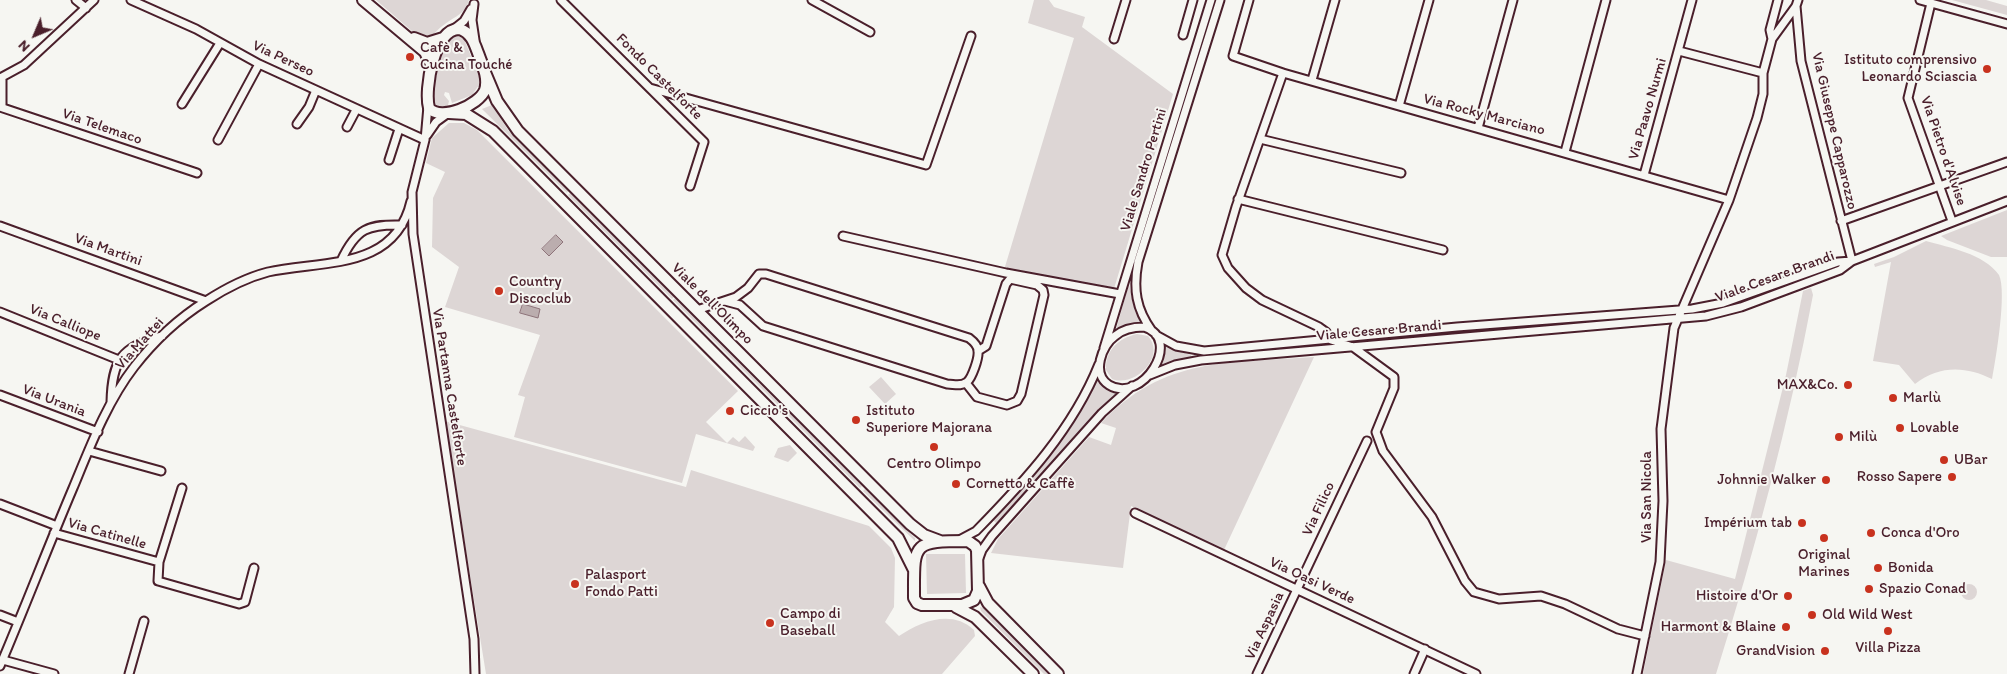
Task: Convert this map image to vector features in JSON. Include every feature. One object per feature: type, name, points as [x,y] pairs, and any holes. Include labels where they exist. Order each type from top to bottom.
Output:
[{"type":"street","points":[[76,0],[86,8]]},
{"type":"street","points":[[1,107],[1,76],[24,65],[94,0]]},
{"type":"street","name":"Via Perseo","points":[[132,0],[148,6],[260,64],[356,110],[425,140]]},
{"type":"street","points":[[364,0],[404,32],[428,56],[432,66]]},
{"type":"street","name":"Fondo Castelforte","points":[[561,0],[704,142],[690,186]]},
{"type":"street","points":[[812,0],[870,32]]},
{"type":"street","points":[[1114,39],[1126,0]]},
{"type":"street","points":[[1183,35],[1194,0]]},
{"type":"street","name":"Viale Sandro Pertini","points":[[1104,348],[1211,0]]},
{"type":"street","name":"Viale Sandro Pertini","points":[[1154,333],[1137,303],[1135,286],[1137,268],[1220,0]]},
{"type":"street","name":"Via Rocky Marciano","points":[[1249,0],[1233,56],[1283,73],[1644,174],[1728,200]]},
{"type":"street","points":[[1312,80],[1335,0]]},
{"type":"street","points":[[1399,106],[1428,0]]},
{"type":"street","points":[[1478,128],[1513,0]]},
{"type":"street","points":[[1565,152],[1606,0]]},
{"type":"street","name":"Via Paavo Nurmi","points":[[1644,174],[1692,0]]},
{"type":"street","points":[[1772,40],[1770,30],[1778,0]]},
{"type":"street","points":[[1920,0],[2007,24]]},
{"type":"street","points":[[404,32],[427,43],[443,38],[467,17],[474,2]]},
{"type":"street","points":[[474,2],[472,25],[477,50]]},
{"type":"street","points":[[1680,309],[1728,200],[1757,118],[1763,94],[1763,73],[1772,40],[1797,3]]},
{"type":"street","name":"Via Giuseppe Capparozzo","points":[[1797,3],[1801,61],[1852,261]]},
{"type":"street","name":"Via Pietro d'Alvise","points":[[1931,3],[1908,98],[1952,221]]},
{"type":"street","name":"Viale dell'Olimpo","points":[[454,29],[469,33],[497,102],[512,124],[914,529],[940,541]]},
{"type":"street","points":[[650,88],[926,165],[971,36]]},
{"type":"street","points":[[443,38],[432,66],[428,104],[434,113],[466,114],[492,131],[898,538],[914,570]]},
{"type":"street","points":[[182,104],[220,43]]},
{"type":"street","name":"Via Paavo Nurmi","points":[[1679,51],[1763,73]]},
{"type":"street","points":[[218,140],[260,64]]},
{"type":"street","points":[[425,140],[434,125],[449,113],[474,102],[483,94],[486,84],[484,70]]},
{"type":"street","points":[[1283,73],[1238,199],[1222,255],[1228,268],[1246,288],[1262,300],[1319,327],[1326,332],[1331,340],[1353,347],[1394,377],[1394,388],[1376,432],[1383,451],[1432,516],[1465,581],[1474,592],[1499,599],[1541,596],[1565,604],[1618,629],[1645,636]]},
{"type":"street","points":[[297,124],[309,107],[316,90]]},
{"type":"street","name":"Via Partanna Castelforte","points":[[428,104],[425,140],[411,201],[414,244],[474,639],[475,674]]},
{"type":"street","name":"Via Telemaco","points":[[1,107],[197,173]]},
{"type":"street","points":[[347,126],[356,110]]},
{"type":"street","points":[[389,160],[399,129]]},
{"type":"street","points":[[1260,139],[1401,173]]},
{"type":"street","points":[[1841,221],[2007,162]]},
{"type":"street","points":[[1238,199],[1442,250]]},
{"type":"street","name":"Via Mattei","points":[[1,663],[3,651],[18,622],[89,451],[111,404],[134,368],[162,336],[206,301],[235,284],[255,276],[294,267],[341,261],[371,254],[387,243],[402,225],[411,201]]},
{"type":"street","points":[[1852,261],[2007,201]]},
{"type":"street","points":[[341,261],[346,250],[362,231],[376,224],[402,225]]},
{"type":"street","name":"Via Martini","points":[[0,226],[206,301]]},
{"type":"street","points":[[843,236],[1006,273],[1120,294]]},
{"type":"street","name":"Viale Cesare Brandi","points":[[1154,333],[1176,346],[1193,351],[1680,309],[1723,303],[1838,262],[1852,261]]},
{"type":"street","name":"Viale Cesare Brandi","points":[[1150,375],[1175,365],[1201,360],[1719,314],[1840,270],[1852,261]]},
{"type":"street","points":[[697,310],[725,301],[736,298],[748,288],[759,274],[766,274],[969,338],[976,344],[978,351],[970,378],[966,383],[960,385],[947,384],[763,326],[740,305],[725,301]]},
{"type":"street","points":[[966,383],[977,397],[1007,405],[1017,401],[1021,394],[1044,295],[1043,290],[1037,285],[1010,279],[1006,284],[986,346],[978,351]]},
{"type":"street","name":"Via San Nicola","points":[[1637,674],[1660,562],[1663,501],[1661,429],[1676,319],[1680,309]]},
{"type":"street","name":"Via Calliope","points":[[0,312],[119,360]]},
{"type":"street","points":[[955,541],[976,531],[1053,446],[1074,416],[1099,364],[1104,348],[1115,336],[1123,331],[1137,327],[1154,333],[1160,351],[1157,363],[1150,375],[1132,386],[1102,413],[994,534],[982,550],[978,566]]},
{"type":"street","points":[[111,404],[113,373],[119,360],[137,344],[162,336]]},
{"type":"street","points":[[1099,364],[1101,376],[1109,385],[1119,388],[1132,386]]},
{"type":"street","name":"Via Urania","points":[[0,394],[98,432]]},
{"type":"street","name":"Via Filico","points":[[1297,589],[1367,441]]},
{"type":"street","points":[[89,451],[161,471]]},
{"type":"street","points":[[159,562],[182,488]]},
{"type":"street","name":"Via Catinelle","points":[[0,504],[56,530],[159,562],[158,581],[238,604],[245,602],[254,568]]},
{"type":"street","name":"Via Oasi Verde","points":[[1135,513],[1476,674]]},
{"type":"street","points":[[940,541],[968,541],[975,546],[978,566],[977,595],[968,604],[922,605],[917,603],[914,598],[915,553],[930,542],[940,541]]},
{"type":"street","points":[[978,579],[982,595],[988,603],[1058,674]]},
{"type":"street","name":"Via Aspasia","points":[[1257,674],[1297,589]]},
{"type":"street","points":[[950,605],[975,617],[1033,674]]},
{"type":"street","points":[[0,615],[18,622]]},
{"type":"street","points":[[129,674],[144,621]]},
{"type":"street","points":[[1414,674],[1425,649]]},
{"type":"street","points":[[1,663],[54,674]]},
{"type":"shaded area","points":[[376,0],[469,0],[465,9],[460,14],[428,38],[424,38],[413,32]]},
{"type":"shaded area","points":[[1034,0],[1049,0],[1054,7],[1085,17],[1082,27],[1173,94],[1113,292],[1004,270],[1074,38],[1028,23]]},
{"type":"shaded area","points":[[1952,0],[1986,0],[2007,6],[2007,15]]},
{"type":"shaded area","points":[[456,35],[464,39],[479,76],[479,85],[472,95],[452,103],[449,93],[445,92],[444,95],[449,101],[448,105],[440,108],[434,106],[435,85],[439,66],[445,48]]},
{"type":"shaded area","points":[[492,105],[508,130],[568,191],[567,193],[482,109]]},
{"type":"shaded area","points":[[449,123],[464,123],[477,130],[738,391],[706,422],[727,443],[733,437],[739,442],[745,436],[755,447],[753,451],[696,434],[682,483],[514,437],[525,397],[518,395],[540,335],[445,307],[459,267],[432,247],[433,198],[445,172],[426,163],[432,138]]},
{"type":"shaded area","points":[[570,193],[674,297],[672,299],[568,195]]},
{"type":"shaded area","points":[[2007,210],[2007,257],[1991,257],[1941,236]]},
{"type":"shaded area","points":[[556,235],[563,242],[549,256],[542,249]]},
{"type":"shaded area","points":[[1926,241],[1975,256],[1984,261],[1999,275],[2002,295],[2001,310],[1992,379],[1972,372],[1953,370],[1934,373],[1915,384],[1899,365],[1873,361],[1891,262],[1875,267],[1874,264],[1894,257]]},
{"type":"shaded area","points":[[1129,284],[1135,311],[1141,324],[1115,333]]},
{"type":"shaded area","points":[[1811,288],[1813,295],[1804,343],[1782,438],[1758,533],[1716,674],[1643,674],[1666,560],[1735,579],[1786,375],[1803,291]]},
{"type":"shaded area","points":[[675,298],[779,403],[778,405],[673,300]]},
{"type":"shaded area","points":[[523,304],[540,309],[538,318],[520,313]]},
{"type":"shaded area","points":[[1137,334],[1148,336],[1153,344],[1151,361],[1138,375],[1130,379],[1121,381],[1112,379],[1106,370],[1108,356],[1114,346],[1124,338]]},
{"type":"shaded area","points":[[1163,346],[1191,355],[1191,357],[1160,367]]},
{"type":"shaded area","points":[[1314,357],[1224,550],[1131,506],[1123,568],[991,553],[998,539],[1089,437],[1111,445],[1116,428],[1101,423],[1125,401],[1149,385],[1174,374],[1200,367],[1254,360]]},
{"type":"shaded area","points":[[881,377],[896,394],[885,404],[869,387]]},
{"type":"shaded area","points":[[1098,378],[1117,392],[1090,419],[997,524],[993,520],[1052,454],[1065,436],[1077,418]]},
{"type":"shaded area","points":[[781,404],[862,486],[860,488],[779,406]]},
{"type":"shaded area","points":[[445,421],[686,487],[691,470],[869,526],[891,548],[895,558],[894,607],[885,622],[899,636],[927,622],[946,619],[956,620],[974,630],[975,636],[942,674],[486,674]]},
{"type":"shaded area","points":[[790,445],[797,453],[788,462],[774,457],[778,448]]},
{"type":"shaded area","points":[[865,489],[915,538],[915,541],[863,491]]},
{"type":"shaded area","points":[[926,554],[965,554],[966,593],[927,594]]},
{"type":"shaded area","points":[[1966,584],[1972,584],[1977,589],[1975,598],[1966,600],[1961,595],[1961,589]]},
{"type":"shaded area","points":[[980,607],[1049,674],[1044,674],[981,611]]},
{"type":"place","name":"Cafè & Cucina Touché","points":[[410,57]]},
{"type":"place","name":"Istituto comprensivo Leonardo Sciascia","points":[[1987,69]]},
{"type":"place","name":"Country Discoclub","points":[[499,291]]},
{"type":"place","name":"MAX&Co.","points":[[1848,385]]},
{"type":"place","name":"Marlù","points":[[1893,398]]},
{"type":"place","name":"Ciccio's","points":[[730,411]]},
{"type":"place","name":"Istituto Superiore Majorana","points":[[856,420]]},
{"type":"place","name":"Lovable","points":[[1900,428]]},
{"type":"place","name":"Milù","points":[[1839,437]]},
{"type":"place","name":"Centro Olimpo","points":[[934,447]]},
{"type":"place","name":"UBar","points":[[1944,460]]},
{"type":"place","name":"Rosso Sapere","points":[[1952,477]]},
{"type":"place","name":"Johnnie Walker","points":[[1826,480]]},
{"type":"place","name":"Cornetto & Caffè","points":[[956,484]]},
{"type":"place","name":"Impérium tab","points":[[1802,523]]},
{"type":"place","name":"Conca d'Oro","points":[[1871,533]]},
{"type":"place","name":"Original Marines","points":[[1824,538]]},
{"type":"place","name":"Bonida","points":[[1878,568]]},
{"type":"place","name":"Palasport Fondo Patti","points":[[575,584]]},
{"type":"place","name":"Spazio Conad","points":[[1869,589]]},
{"type":"place","name":"Histoire d'Or","points":[[1788,596]]},
{"type":"place","name":"Old Wild West","points":[[1812,615]]},
{"type":"place","name":"Campo di Baseball","points":[[770,623]]},
{"type":"place","name":"Harmont & Blaine","points":[[1786,627]]},
{"type":"place","name":"Villa Pizza","points":[[1888,631]]},
{"type":"place","name":"GrandVision","points":[[1825,651]]}]
